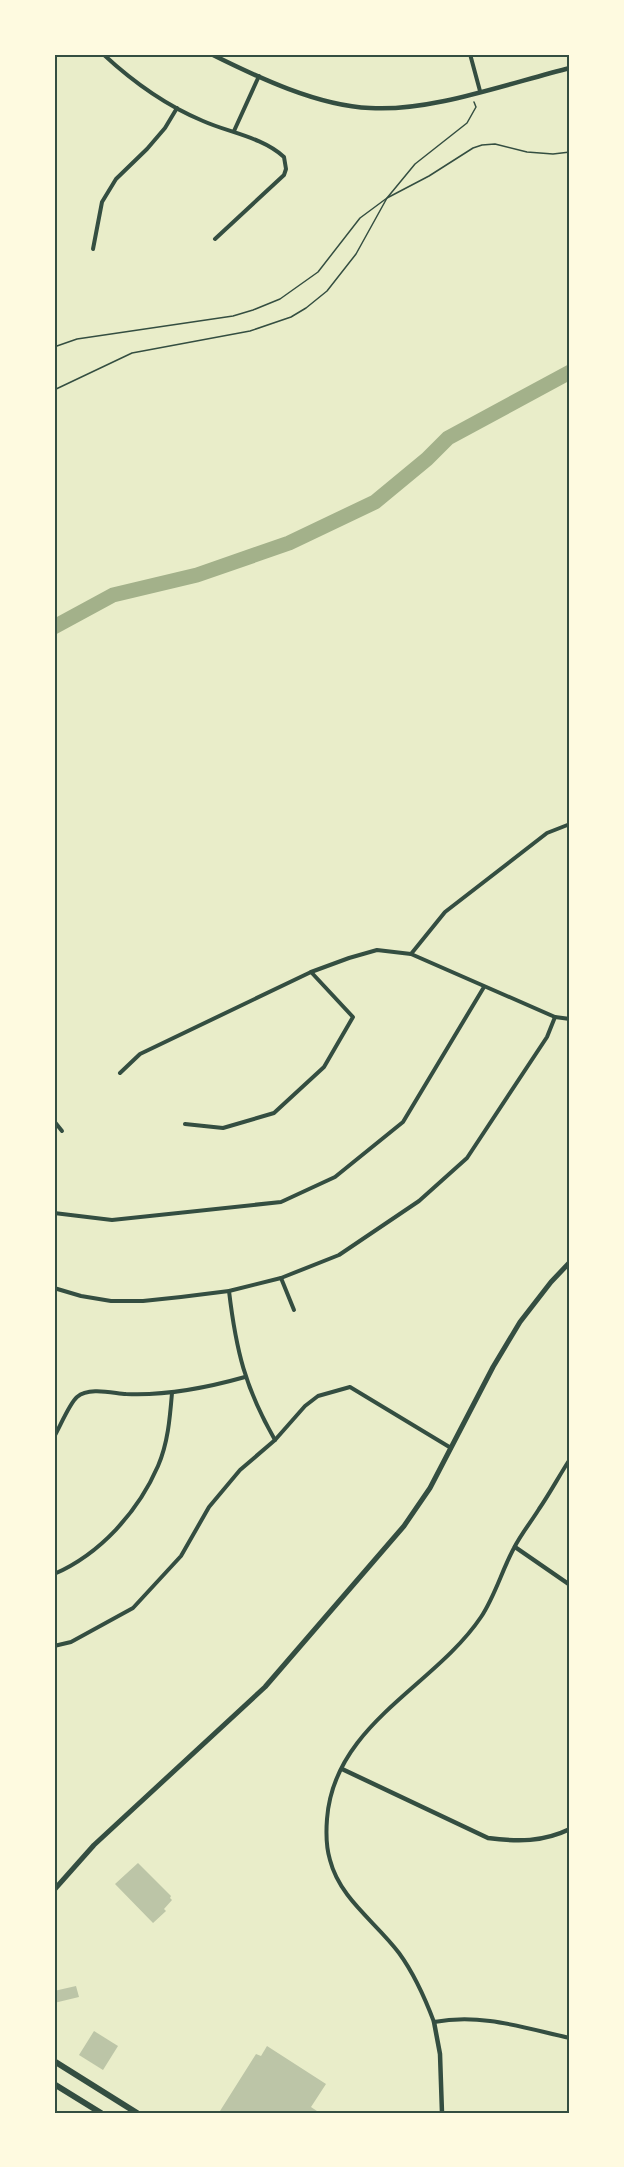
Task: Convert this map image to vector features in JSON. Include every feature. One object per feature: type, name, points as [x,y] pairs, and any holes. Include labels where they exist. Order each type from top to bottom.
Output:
[{"type":"main road","points":[[54,1890],[94,1845],[265,1687],[404,1526],[430,1488],[493,1367],[520,1322],[570,1262]]},
{"type":"main road","points":[[54,2061],[137,2113]]},
{"type":"main road","points":[[54,2084],[100,2113]]},
{"type":"street","points":[[104,54],[124,74],[177,108],[204,122],[234,131],[284,157],[286,169],[284,175],[215,239]]},
{"type":"street","points":[[211,54],[259,76],[332,103],[369,108],[405,107],[480,92],[570,68]]},
{"type":"street","points":[[470,54],[480,92]]},
{"type":"street","points":[[234,131],[259,76]]},
{"type":"street","points":[[93,249],[102,202],[116,179],[165,128],[177,108]]},
{"type":"street","points":[[411,954],[445,912],[546,833],[570,824]]},
{"type":"street","points":[[120,1073],[140,1054],[311,972],[377,950],[411,954],[555,1017],[570,1019]]},
{"type":"street","points":[[185,1124],[223,1128],[274,1113],[324,1067],[353,1017],[311,972]]},
{"type":"street","points":[[54,1213],[112,1220],[281,1202],[335,1177],[403,1122],[484,987]]},
{"type":"street","points":[[54,1288],[111,1301],[143,1301],[229,1291],[281,1278],[339,1255],[419,1201],[467,1158],[547,1037],[555,1017]]},
{"type":"street","points":[[54,1120],[62,1131]]},
{"type":"street","points":[[281,1278],[294,1310]]},
{"type":"street","points":[[229,1291],[234,1334],[245,1377],[261,1416],[275,1440]]},
{"type":"street","points":[[54,1437],[76,1397],[87,1391],[134,1394],[172,1393],[245,1377]]},
{"type":"street","points":[[54,1646],[71,1642],[133,1608],[181,1556],[209,1507],[240,1470],[275,1440],[305,1406],[318,1396],[350,1387],[451,1448]]},
{"type":"street","points":[[54,1574],[72,1566],[96,1548],[121,1524],[138,1503],[159,1465],[166,1438],[172,1393]]},
{"type":"street","points":[[442,2113],[440,2054],[435,2022],[416,1979],[399,1952],[348,1897],[335,1874],[327,1847],[329,1803],[342,1769],[354,1749],[379,1717],[438,1664],[474,1627],[490,1600],[515,1547],[570,1459]]},
{"type":"street","points":[[515,1547],[570,1585]]},
{"type":"street","points":[[342,1769],[488,1838],[514,1842],[537,1841],[570,1829]]},
{"type":"street","points":[[435,2022],[479,2018],[570,2038]]},
{"type":"path","points":[[54,390],[132,352],[250,330],[291,316],[306,308],[327,291],[356,254],[387,198],[415,164],[466,123],[476,107],[472,93]]},
{"type":"path","points":[[54,348],[77,339],[233,316],[267,305],[297,288],[318,272],[360,218],[387,198],[429,176],[473,148],[495,144],[527,152],[570,152]]},
{"type":"building","points":[[138,1863],[171,1896],[172,1900],[164,1909],[166,1911],[153,1923],[115,1884]]},
{"type":"building","points":[[76,1986],[79,1997],[54,2003],[54,1991]]},
{"type":"building","points":[[94,2031],[118,2046],[103,2070],[79,2055]]},
{"type":"building","points":[[267,2046],[326,2084],[311,2107],[320,2113],[223,2113],[220,2111],[256,2054],[261,2056]]},
{"type":"waterway","points":[[54,627],[113,595],[197,575],[289,543],[375,502],[427,459],[448,438],[570,372]]}]
